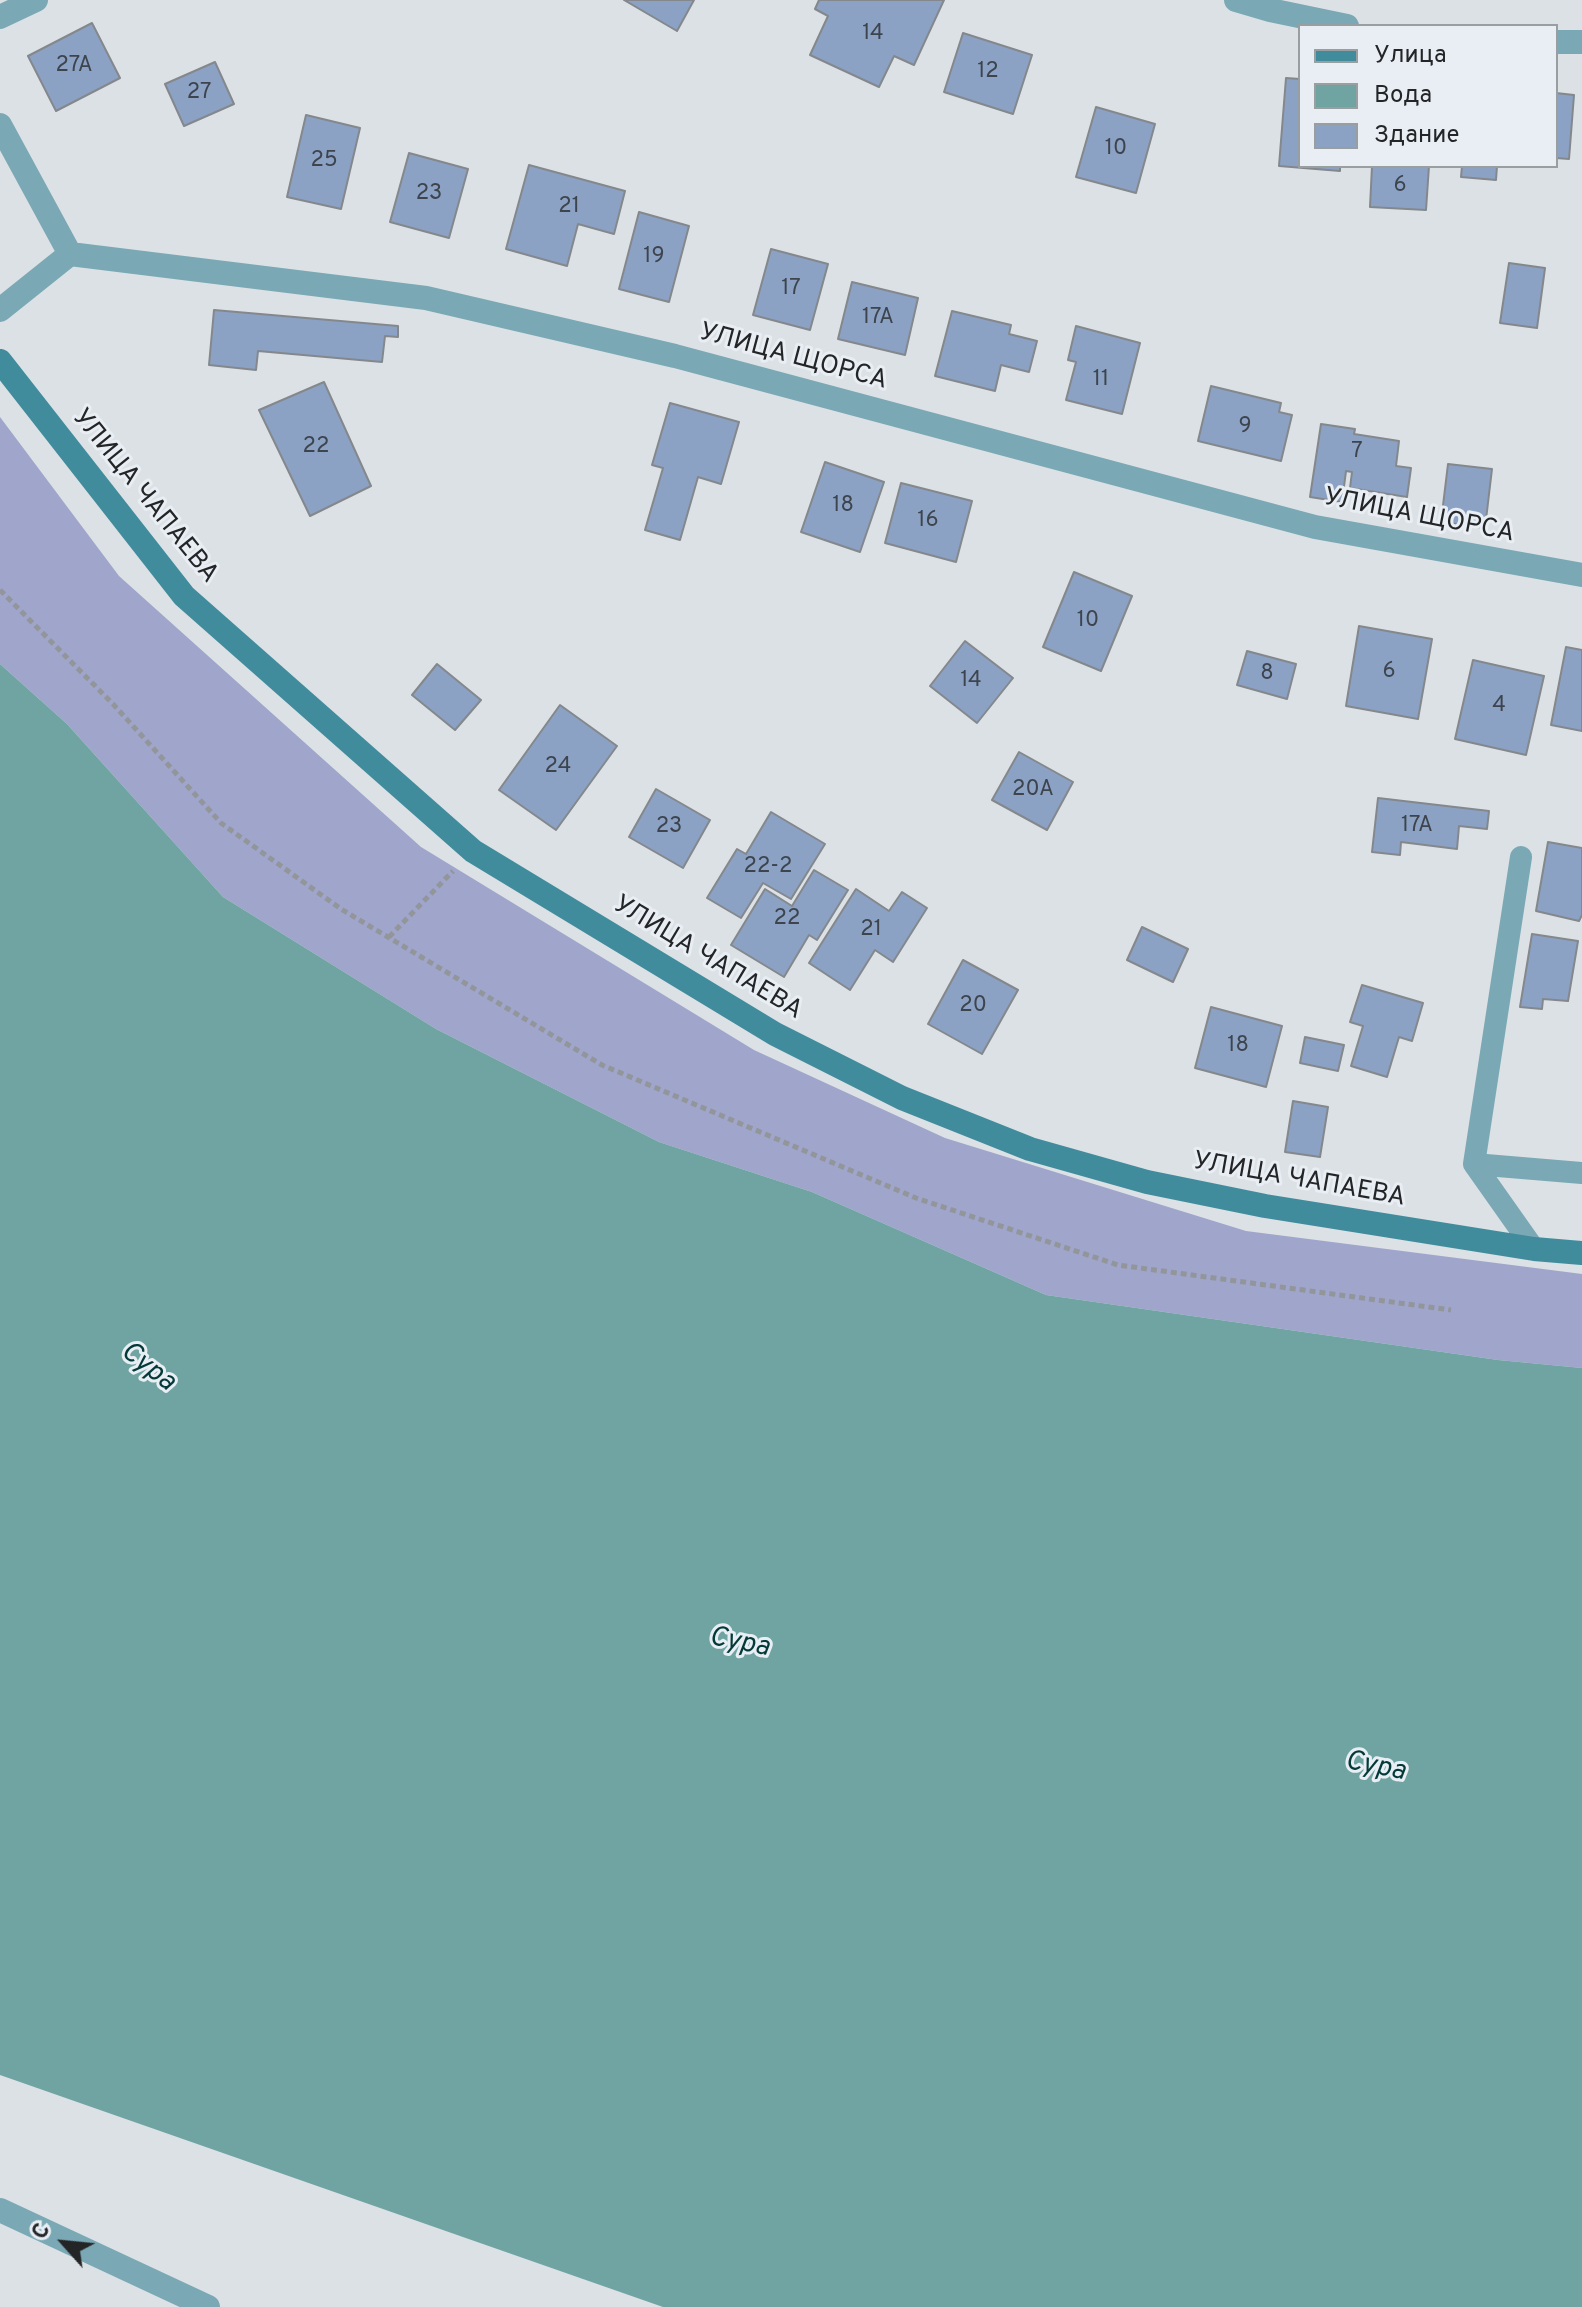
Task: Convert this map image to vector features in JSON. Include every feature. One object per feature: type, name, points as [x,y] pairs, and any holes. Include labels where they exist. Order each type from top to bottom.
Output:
[{"type":"street","points":[[0,17],[36,0]]},
{"type":"street","points":[[1236,0],[1271,5],[1340,24]]},
{"type":"street","points":[[1558,42],[1582,42]]},
{"type":"street","points":[[0,125],[70,254],[0,310]]},
{"type":"street","name":"УЛИЦА ЩОРСА","points":[[70,254],[426,298],[675,356],[1315,527],[1582,575]]},
{"type":"street","name":"УЛИЦА ЧАПАЕВА","points":[[0,361],[184,596],[473,851],[775,1034],[902,1098],[1030,1149],[1147,1182],[1265,1206],[1534,1249],[1582,1253]]},
{"type":"street","points":[[0,2210],[208,2307]]},
{"type":"lane","points":[[1521,857],[1474,1164],[1534,1249]]},
{"type":"lane","points":[[1474,1164],[1582,1173]]},
{"type":"path","points":[[0,590],[113,704],[221,823],[341,909],[602,1065],[916,1198],[1118,1265],[1451,1310]]},
{"type":"path","points":[[389,937],[473,851]]},
{"type":"shaded area","points":[[0,417],[119,576],[421,847],[754,1050],[945,1138],[1246,1231],[1582,1274],[1582,1368],[1498,1360],[1046,1295],[812,1192],[659,1142],[436,1029],[223,897],[67,724],[0,664]]},
{"type":"water","name":"Сура","points":[[0,664],[67,724],[223,897],[436,1029],[659,1142],[812,1192],[1046,1295],[1498,1360],[1582,1368],[1582,2307],[663,2307],[0,2075]]},
{"type":"building","points":[[624,0],[694,0],[677,31]]},
{"type":"building","points":[[819,0],[944,0],[914,65],[894,56],[879,87],[810,55],[828,16],[815,9]]},
{"type":"building","points":[[92,23],[120,78],[56,111],[28,56]]},
{"type":"building","points":[[963,33],[1032,55],[1013,114],[944,92]]},
{"type":"building","points":[[215,62],[234,104],[184,126],[165,84]]},
{"type":"building","points":[[1286,78],[1298,79],[1298,168],[1279,166]]},
{"type":"building","points":[[1558,93],[1574,95],[1569,159],[1558,158]]},
{"type":"building","points":[[1096,107],[1155,124],[1136,193],[1076,177]]},
{"type":"building","points":[[306,115],[360,128],[341,209],[287,197]]},
{"type":"building","points":[[409,153],[468,169],[449,238],[390,222]]},
{"type":"building","points":[[529,165],[625,191],[614,234],[578,224],[567,266],[506,249]]},
{"type":"building","points":[[1303,168],[1340,168],[1340,171]]},
{"type":"building","points":[[1372,168],[1429,168],[1426,210],[1370,207]]},
{"type":"building","points":[[1462,168],[1497,168],[1496,180],[1461,177]]},
{"type":"building","points":[[639,212],[689,226],[669,302],[619,289]]},
{"type":"building","points":[[771,249],[828,264],[810,330],[753,315]]},
{"type":"building","points":[[1509,263],[1545,268],[1537,328],[1500,323]]},
{"type":"building","points":[[852,282],[918,298],[905,355],[838,339]]},
{"type":"building","points":[[214,310],[398,326],[398,337],[385,336],[382,362],[258,351],[256,370],[209,365]]},
{"type":"building","points":[[952,311],[1011,325],[1009,334],[1037,341],[1029,372],[1001,365],[995,391],[935,376]]},
{"type":"building","points":[[1076,326],[1140,343],[1122,414],[1066,400],[1076,362],[1068,360]]},
{"type":"building","points":[[324,382],[371,486],[310,516],[259,410]]},
{"type":"building","points":[[1211,386],[1281,403],[1279,412],[1292,415],[1281,461],[1198,441]]},
{"type":"building","points":[[670,403],[739,422],[721,484],[698,477],[680,540],[645,530],[663,468],[652,465]]},
{"type":"building","points":[[1321,424],[1355,429],[1354,434],[1399,441],[1396,466],[1411,468],[1407,497],[1350,488],[1352,472],[1346,471],[1342,502],[1310,497]]},
{"type":"building","points":[[825,462],[884,482],[860,552],[801,532]]},
{"type":"building","points":[[1448,464],[1492,469],[1485,528],[1441,522]]},
{"type":"building","points":[[901,483],[972,501],[956,562],[885,543]]},
{"type":"building","points":[[1074,572],[1132,596],[1101,671],[1043,647]]},
{"type":"building","points":[[1359,626],[1432,639],[1418,719],[1346,706]]},
{"type":"building","points":[[965,641],[1013,678],[977,723],[930,686]]},
{"type":"building","points":[[1566,647],[1582,650],[1582,731],[1551,725]]},
{"type":"building","points":[[1247,651],[1296,664],[1287,699],[1237,685]]},
{"type":"building","points":[[1473,660],[1544,676],[1526,755],[1455,739]]},
{"type":"building","points":[[437,664],[481,700],[455,730],[412,695]]},
{"type":"building","points":[[560,705],[617,746],[556,830],[499,790]]},
{"type":"building","points":[[1019,752],[1073,782],[1047,830],[992,800]]},
{"type":"building","points":[[656,789],[710,820],[683,868],[629,837]]},
{"type":"building","points":[[1378,798],[1489,811],[1487,829],[1459,826],[1457,849],[1401,842],[1400,855],[1372,852]]},
{"type":"building","points":[[771,812],[825,844],[791,899],[763,883],[741,918],[707,898],[737,849],[746,854]]},
{"type":"building","points":[[1548,842],[1582,848],[1582,915],[1579,921],[1536,911]]},
{"type":"building","points":[[814,870],[848,890],[817,940],[809,935],[784,977],[731,945],[765,889],[792,906]]},
{"type":"building","points":[[856,889],[889,911],[902,892],[927,908],[893,962],[875,950],[850,990],[809,963]]},
{"type":"building","points":[[1142,927],[1188,949],[1173,982],[1127,960]]},
{"type":"building","points":[[1532,934],[1578,941],[1568,1001],[1543,999],[1542,1009],[1520,1007]]},
{"type":"building","points":[[963,960],[1018,990],[982,1054],[928,1024]]},
{"type":"building","points":[[1362,985],[1423,1003],[1412,1041],[1399,1037],[1387,1077],[1351,1066],[1363,1026],[1350,1022]]},
{"type":"building","points":[[1211,1007],[1282,1026],[1266,1087],[1195,1068]]},
{"type":"building","points":[[1305,1037],[1344,1045],[1338,1071],[1300,1063]]},
{"type":"building","points":[[1293,1101],[1328,1107],[1320,1157],[1285,1152]]}]
